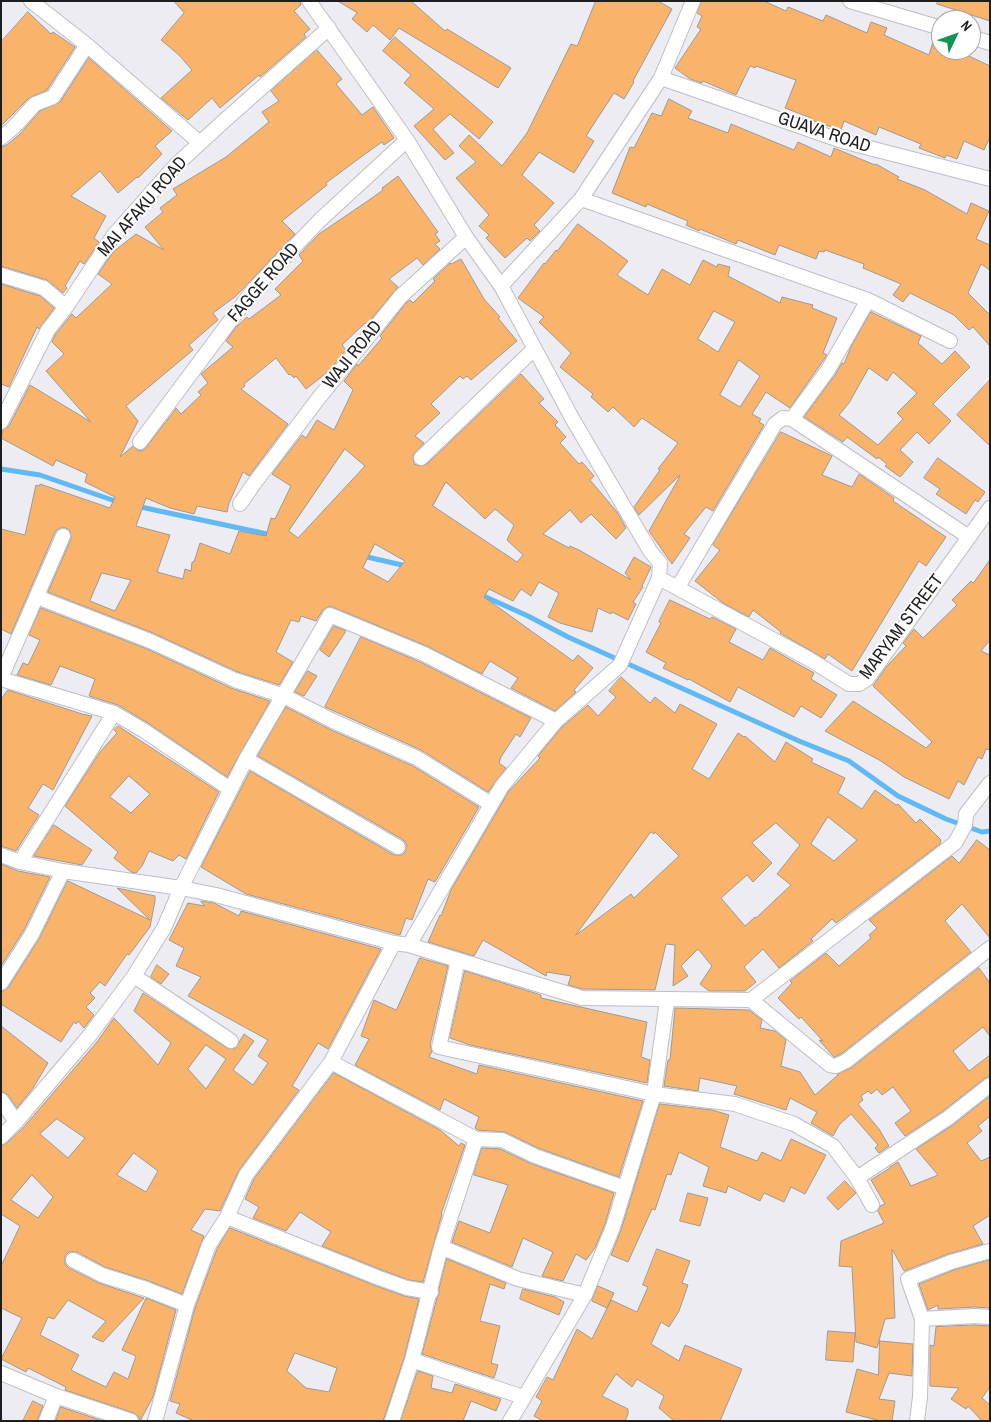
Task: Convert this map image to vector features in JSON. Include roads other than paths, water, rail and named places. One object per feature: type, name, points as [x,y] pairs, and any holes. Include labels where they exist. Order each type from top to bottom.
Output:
[{"type":"street","points":[[31,1],[87,45],[200,143]]},
{"type":"street","points":[[309,1],[407,140],[466,237],[500,286],[572,418],[650,551],[660,563],[659,578],[623,659],[556,721],[502,786],[409,945]]},
{"type":"street","points":[[500,286],[581,199],[661,78],[692,1]]},
{"type":"street","points":[[850,1],[931,25]]},
{"type":"street","name":"MAI AFAKU ROAD","points":[[1,422],[48,330],[66,307],[114,235],[175,166],[329,28]]},
{"type":"street","points":[[1,138],[14,128],[35,104],[53,97],[87,45]]},
{"type":"street","name":"GUAVA ROAD","points":[[661,78],[842,141],[990,179]]},
{"type":"street","name":"FAGGE ROAD","points":[[140,442],[254,289],[320,220],[407,140]]},
{"type":"street","points":[[581,199],[868,300],[950,341]]},
{"type":"street","name":"WAJI ROAD","points":[[240,504],[253,484],[400,297],[466,237]]},
{"type":"street","points":[[1,275],[44,288],[66,307]]},
{"type":"street","points":[[792,419],[828,370],[868,300]]},
{"type":"street","points":[[421,458],[534,349]]},
{"type":"street","points":[[678,587],[774,424],[783,418],[792,419],[969,537]]},
{"type":"street","name":"MARYAM STREET","points":[[659,578],[809,659],[849,684],[859,684],[867,679],[990,508]]},
{"type":"street","points":[[63,536],[1,678],[114,712],[230,789]]},
{"type":"street","points":[[37,598],[150,641],[234,680],[284,696],[333,721],[417,758],[492,804]]},
{"type":"street","points":[[1,1137],[90,1035],[134,976],[164,928],[181,888],[246,759],[330,615],[424,654],[556,721]]},
{"type":"street","points":[[20,862],[114,712]]},
{"type":"street","points":[[246,759],[398,847]]},
{"type":"street","points":[[1,855],[20,862],[63,871],[216,895],[394,943],[409,945],[582,998],[751,1000],[955,843],[965,825],[966,814],[990,783]]},
{"type":"street","points":[[1,983],[32,934],[63,871]]},
{"type":"street","points":[[155,1421],[187,1306],[209,1244],[227,1217],[246,1175],[331,1062],[394,943]]},
{"type":"street","points":[[751,1000],[830,1065],[836,1066],[846,1061],[990,948]]},
{"type":"street","points":[[458,960],[439,1047],[654,1094],[735,1104],[794,1124],[833,1146],[858,1178],[872,1206]]},
{"type":"street","points":[[134,976],[231,1041]]},
{"type":"street","points":[[510,1421],[585,1295],[613,1228],[654,1094],[667,1000]]},
{"type":"street","points":[[331,1062],[476,1139],[502,1140],[535,1156],[625,1188]]},
{"type":"street","points":[[858,1178],[948,1118],[990,1085]]},
{"type":"street","points":[[1,1100],[16,1122]]},
{"type":"street","points":[[392,1421],[412,1360],[431,1292],[441,1247],[476,1139]]},
{"type":"street","points":[[227,1217],[379,1278],[407,1288],[431,1292]]},
{"type":"street","points":[[441,1247],[518,1279],[585,1295]]},
{"type":"street","points":[[916,1421],[920,1397],[922,1319],[908,1278],[951,1262],[990,1251]]},
{"type":"street","points":[[73,1260],[102,1275],[146,1289],[187,1306]]},
{"type":"street","points":[[922,1319],[990,1317]]},
{"type":"street","points":[[412,1360],[523,1397]]},
{"type":"street","points":[[1,1373],[56,1396],[131,1421]]},
{"type":"street","points":[[46,1421],[56,1396]]},
{"type":"waterway","points":[[1,469],[40,475],[118,502]]},
{"type":"waterway","points":[[136,506],[272,535]]},
{"type":"waterway","points":[[363,556],[406,566]]},
{"type":"waterway","points":[[479,594],[528,616],[568,637],[799,741],[849,761],[898,796],[946,819],[982,832],[990,831]]}]
